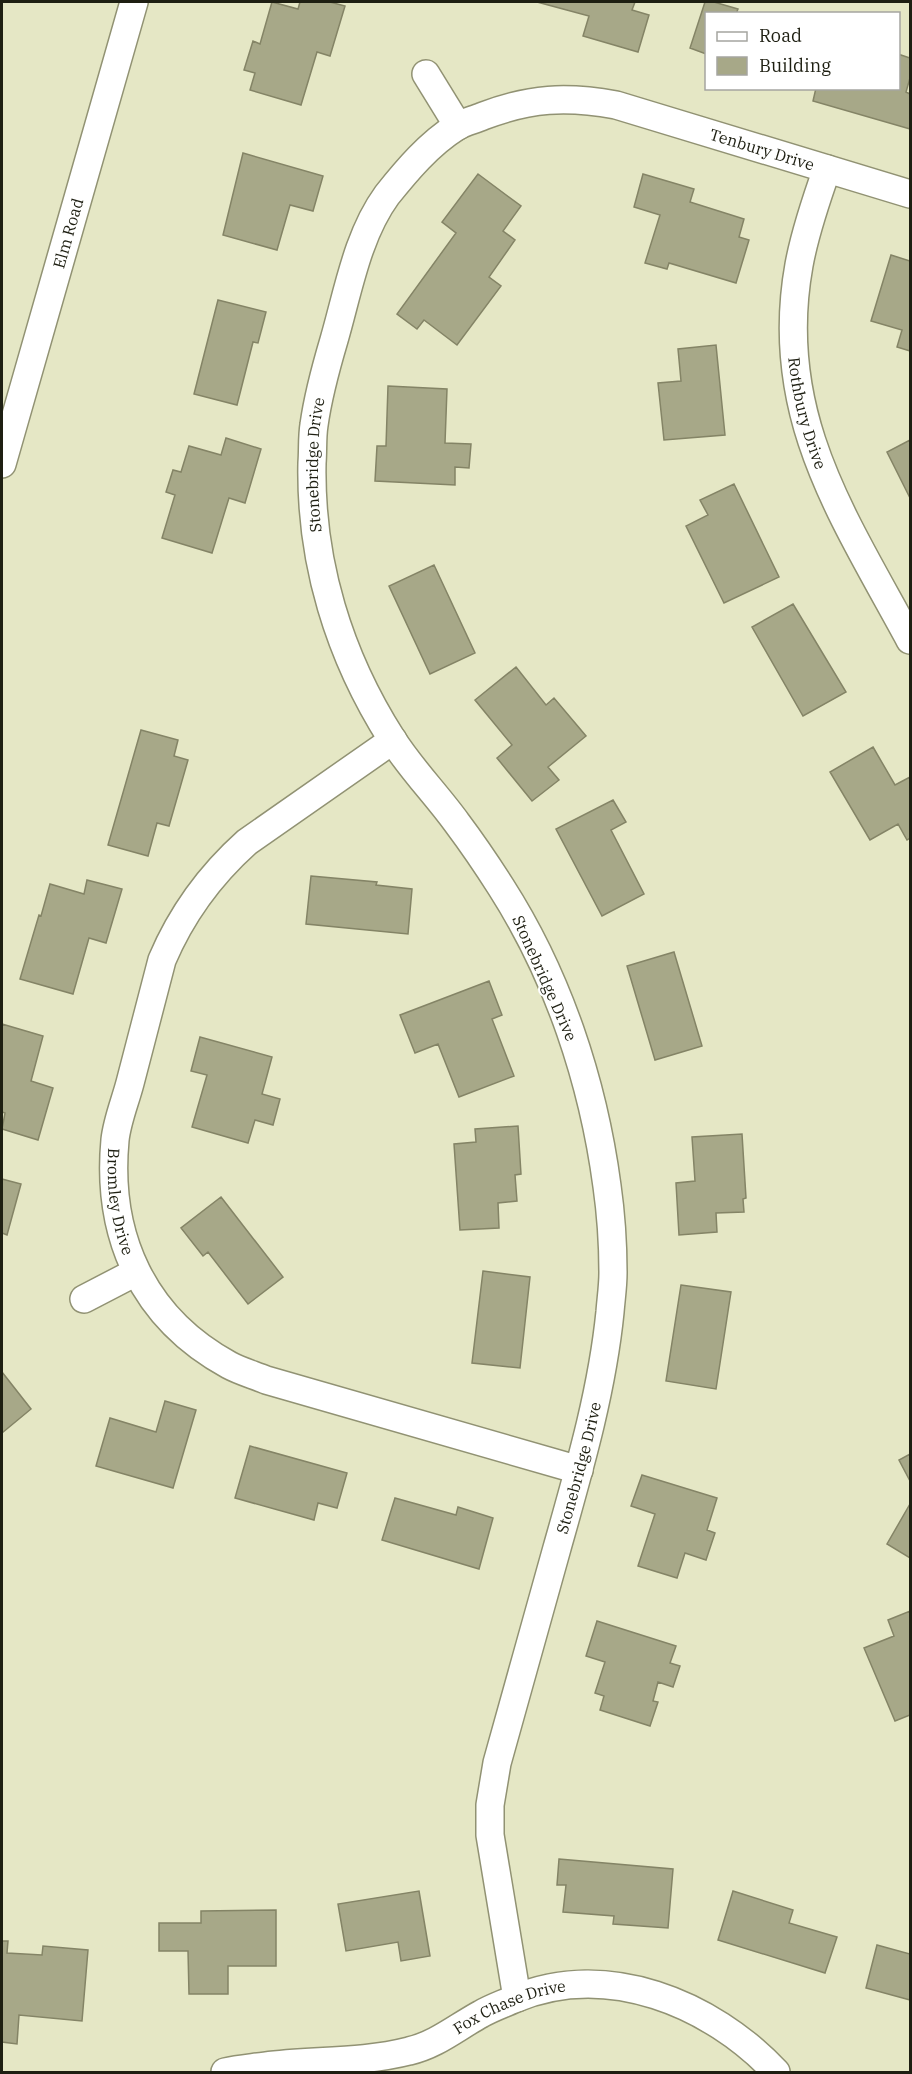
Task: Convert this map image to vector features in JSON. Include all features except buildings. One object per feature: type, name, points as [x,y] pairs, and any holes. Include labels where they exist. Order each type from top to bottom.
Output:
[{"type":"street","name":"Elm Road","points":[[2,464],[135,2]]},
{"type":"street","points":[[426,75],[458,126]]},
{"type":"street","name":"Stonebridge Drive","points":[[517,1998],[490,1835],[490,1805],[496,1763],[579,1470],[606,1350],[613,1275],[608,1190],[596,1116],[579,1054],[560,1006],[520,920],[501,886],[456,821],[413,770],[393,740],[366,696],[353,668],[328,597],[318,551],[312,491],[313,428],[325,371],[361,246],[380,205],[400,178],[424,152],[458,126],[525,102],[552,98],[583,99],[616,105]]},
{"type":"street","name":"Tenbury Drive","points":[[616,105],[910,194]]},
{"type":"street","name":"Rothbury Drive","points":[[827,169],[811,217],[799,264],[795,294],[794,347],[799,396],[813,448],[834,499],[910,640]]},
{"type":"street","name":"Bromley Drive","points":[[393,740],[248,842],[228,859],[206,883],[187,909],[162,960],[115,1138],[113,1188],[116,1214],[123,1241],[136,1272],[150,1295],[184,1334],[230,1365],[266,1380],[579,1470]]},
{"type":"street","points":[[84,1299],[136,1272]]},
{"type":"street","name":"Fox Chase Drive","points":[[225,2073],[293,2062],[384,2057],[412,2050],[430,2044],[483,2013],[517,1998],[560,1985],[603,1985],[649,1992],[677,2002],[704,2014],[735,2034],[776,2073]]}]
